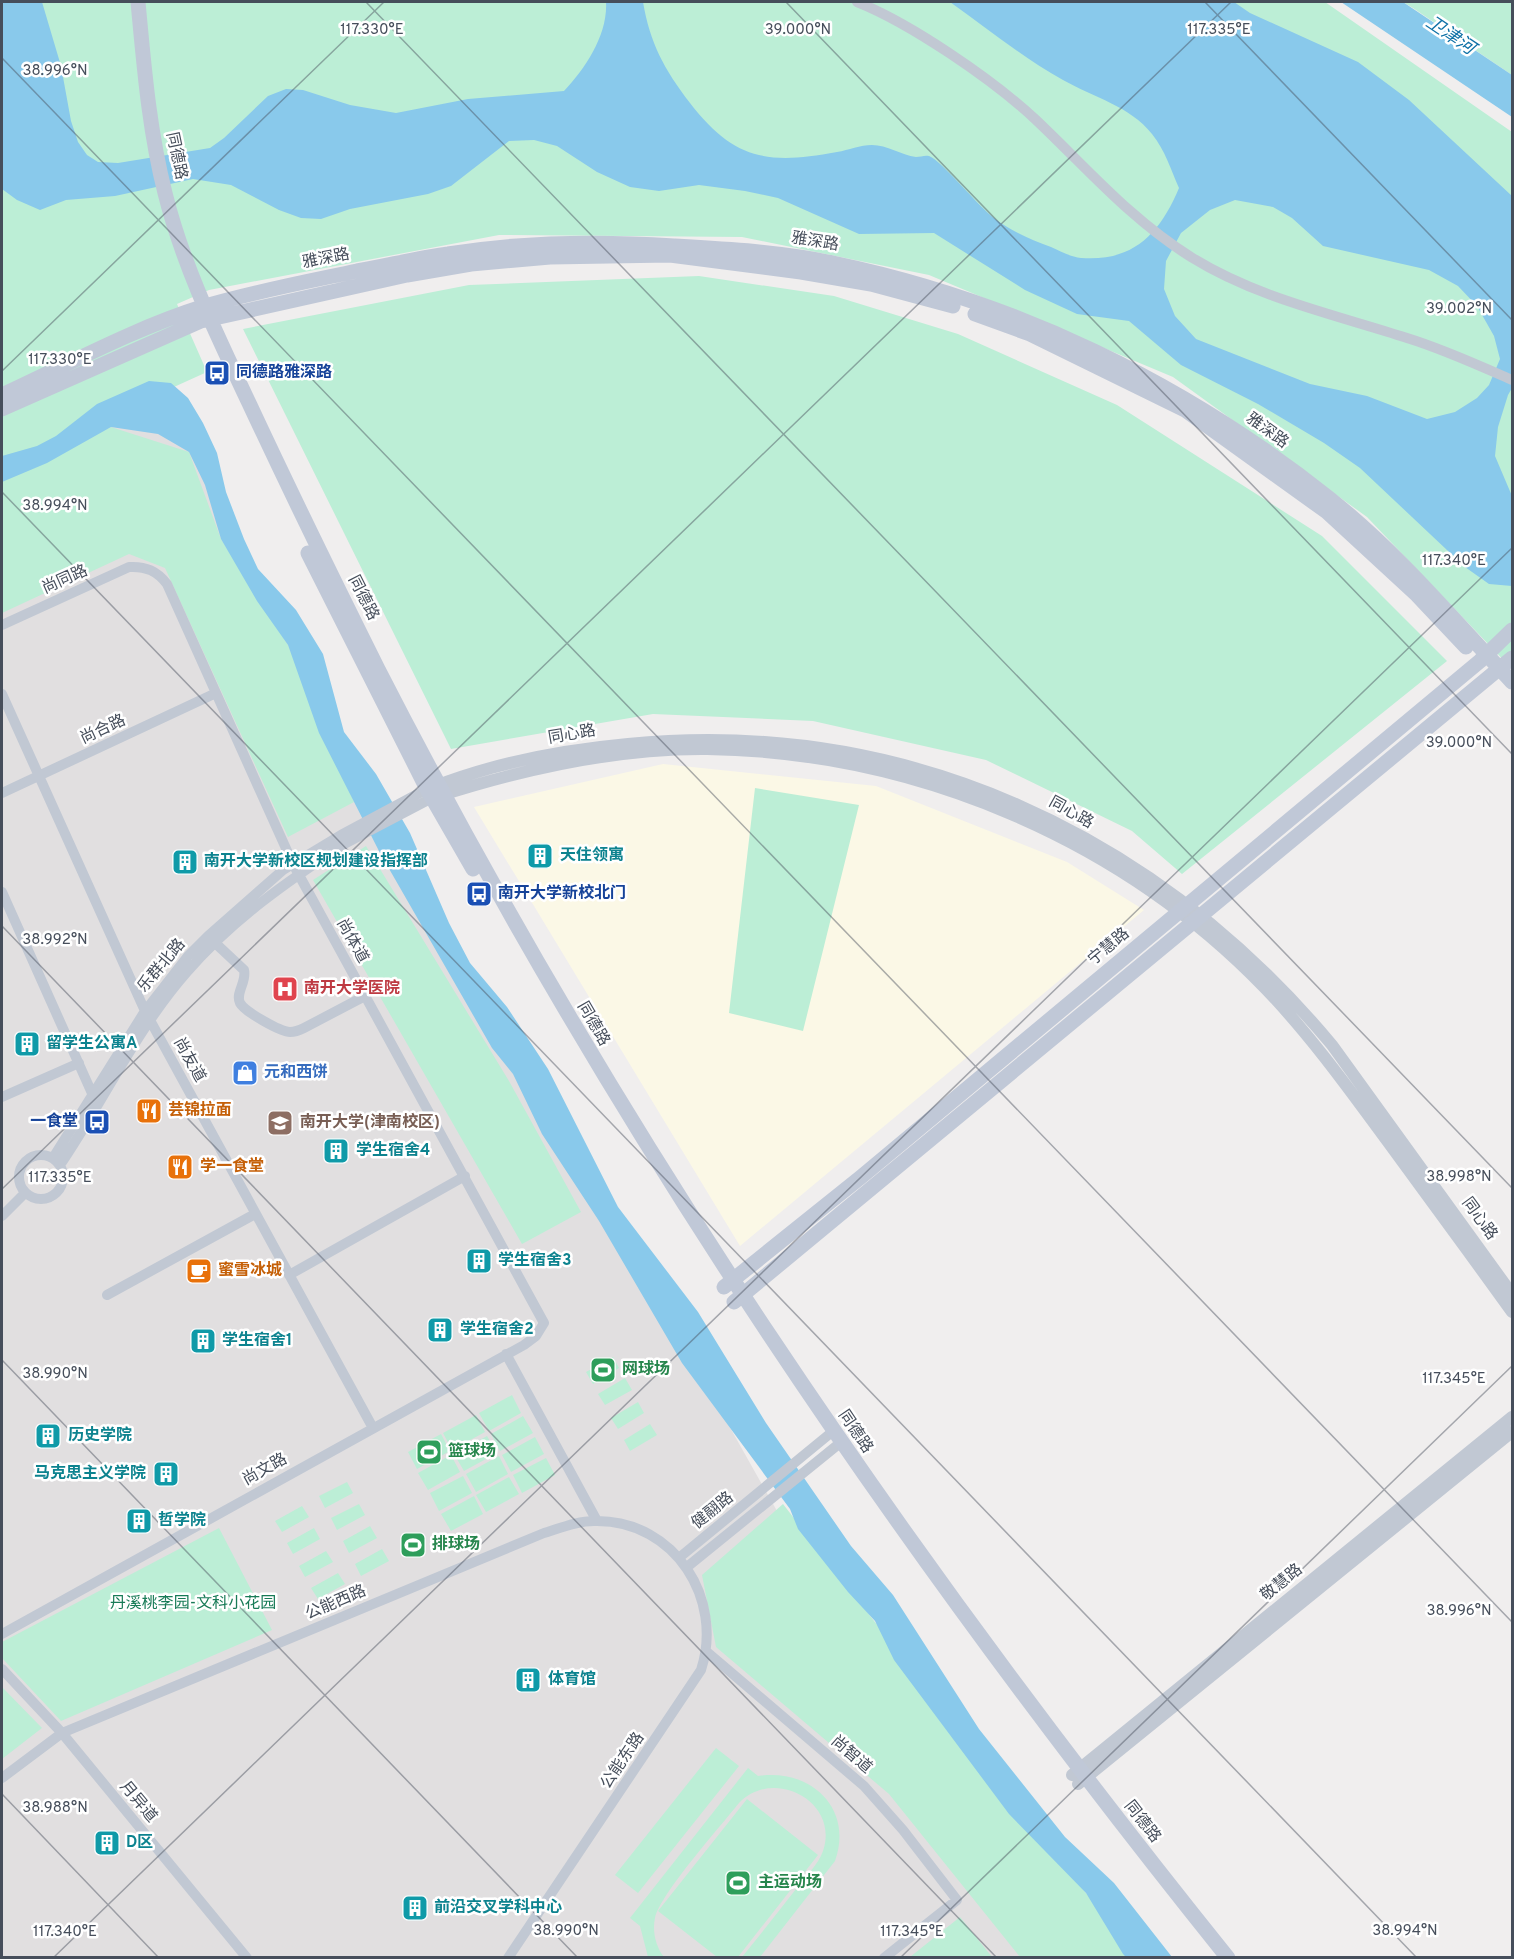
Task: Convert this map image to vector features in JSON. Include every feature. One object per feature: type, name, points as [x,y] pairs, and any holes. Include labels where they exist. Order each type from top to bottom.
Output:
[{"type":"main road","name":"同德路","points":[[134,2],[149,148],[161,200],[201,313],[339,617],[435,792],[738,1300],[832,1440],[1079,1777],[1217,1958]]},
{"type":"main road","name":"雅深路","points":[[201,313],[471,264],[550,257],[670,255],[734,262],[870,284],[940,301],[1030,334],[1185,410],[1327,512],[1483,658],[1497,672],[1512,694]]},
{"type":"main road","points":[[2,409],[176,324],[186,306],[192,288]]},
{"type":"main road","points":[[2,395],[201,313]]},
{"type":"main road","name":"宁慧路","points":[[728,1284],[1184,909],[1483,658],[1512,630]]},
{"type":"main road","points":[[738,1300],[1512,658]]},
{"type":"main road","name":"雅深路","points":[[1497,672],[1512,682]]},
{"type":"main road","name":"同德路","points":[[1079,1777],[1228,1958]]},
{"type":"street","points":[[857,2],[921,36],[968,67],[1033,117],[1143,224],[1192,257],[1234,280],[1308,309],[1408,338],[1512,380]]},
{"type":"street","name":"尚同路","points":[[2,625],[129,567],[142,566]]},
{"type":"street","name":"尚体道","points":[[142,566],[160,575],[168,584],[295,869],[541,1314],[544,1323],[541,1330]]},
{"type":"street","name":"尚合路","points":[[2,793],[216,693]]},
{"type":"street","name":"尚友道","points":[[2,694],[147,1015],[373,1428]]},
{"type":"street","name":"同心路","points":[[435,792],[522,761],[593,747],[646,742],[770,741],[825,748],[946,776],[1044,816],[1119,858],[1261,967],[1299,1006],[1332,1045],[1512,1294]]},
{"type":"street","name":"乐群北路","points":[[57,1162],[93,1096],[188,956],[212,940],[247,899],[343,839],[435,792]]},
{"type":"street","points":[[2,892],[99,1106]]},
{"type":"street","name":"同心路","points":[[1198,920],[1300,1027],[1333,1066],[1512,1312]]},
{"type":"street","points":[[212,940],[244,970],[246,977],[239,996],[240,1003],[249,1012],[284,1031],[296,1032],[366,996]]},
{"type":"street","name":"乐群北路","points":[[57,1162],[99,1106],[147,1015]]},
{"type":"street","points":[[2,1097],[79,1063]]},
{"type":"street","points":[[40,1155],[57,1162],[63,1172],[62,1186],[53,1196],[42,1200],[25,1192],[19,1181],[23,1163],[40,1155]]},
{"type":"street","points":[[289,1275],[465,1176]]},
{"type":"street","points":[[2,1216],[25,1192]]},
{"type":"street","points":[[107,1295],[255,1214]]},
{"type":"street","name":"尚文路","points":[[2,1634],[506,1354],[536,1336],[541,1330]]},
{"type":"street","points":[[506,1354],[597,1521]]},
{"type":"street","name":"敬慧路","points":[[1079,1777],[1512,1417]]},
{"type":"street","name":"敬慧路","points":[[1079,1777],[1512,1432]]},
{"type":"street","name":"健翮路","points":[[680,1557],[800,1459],[832,1440]]},
{"type":"street","name":"健翮路","points":[[687,1567],[807,1470],[832,1440]]},
{"type":"street","name":"公能西路","points":[[2,1778],[62,1733],[544,1533],[597,1521],[631,1527],[651,1534],[680,1557],[687,1567]]},
{"type":"street","name":"公能东路","points":[[508,1958],[693,1685],[706,1652],[706,1616],[694,1578],[687,1567]]},
{"type":"street","name":"尚智道","points":[[706,1652],[864,1786],[903,1830],[957,1900],[884,1958]]},
{"type":"street","name":"月异道","points":[[2,1670],[62,1733],[247,1958]]},
{"type":"shaded area","name":"南开大学(津南校区)","points":[[170,400],[341,736],[777,1511],[1122,1957],[2,1957],[2,468]]},
{"type":"shaded area","points":[[663,764],[876,786],[1067,862],[1144,910],[740,1246],[474,807]]},
{"type":"green space","points":[[2,2],[1325,2],[1512,132],[1512,669],[1367,517],[1173,377],[929,275],[742,237],[499,235],[209,290],[177,304],[207,372],[2,465]]},
{"type":"green space","points":[[1403,2],[1512,2],[1512,75],[1413,8]]},
{"type":"green space","points":[[699,276],[834,296],[958,334],[1117,405],[1322,536],[1447,661],[1182,874],[1132,831],[986,760],[813,721],[653,714],[451,749],[243,329],[469,285]]},
{"type":"green space","points":[[111,427],[189,452],[221,539],[288,645],[354,802],[288,837],[165,568],[129,554],[2,613],[2,478]]},
{"type":"green space","points":[[755,788],[859,805],[803,1031],[729,1013]]},
{"type":"green space","points":[[366,846],[509,1081],[581,1212],[522,1244],[313,880]]},
{"type":"green space","name":"网球场","points":[[613,1357],[619,1368],[593,1384],[586,1372]]},
{"type":"green space","name":"网球场","points":[[625,1378],[632,1390],[605,1405],[598,1394]]},
{"type":"green space","name":"篮球场","points":[[512,1395],[521,1413],[489,1431],[479,1413]]},
{"type":"green space","name":"网球场","points":[[638,1402],[644,1413],[618,1429],[611,1418]]},
{"type":"green space","name":"篮球场","points":[[476,1415],[485,1432],[452,1450],[443,1433]]},
{"type":"green space","name":"篮球场","points":[[523,1416],[533,1433],[500,1451],[491,1434]]},
{"type":"green space","name":"网球场","points":[[650,1424],[657,1435],[630,1451],[624,1440]]},
{"type":"green space","name":"篮球场","points":[[441,1434],[450,1451],[417,1469],[408,1452]]},
{"type":"green space","name":"篮球场","points":[[487,1436],[497,1453],[464,1471],[454,1454]]},
{"type":"green space","name":"篮球场","points":[[535,1437],[544,1454],[511,1472],[502,1455]]},
{"type":"green space","name":"篮球场","points":[[451,1455],[460,1472],[428,1490],[418,1473]]},
{"type":"green space","name":"篮球场","points":[[499,1456],[508,1474],[476,1492],[466,1474]]},
{"type":"green space","name":"篮球场","points":[[546,1458],[555,1475],[522,1493],[513,1475]]},
{"type":"green space","name":"篮球场","points":[[463,1476],[472,1493],[439,1511],[430,1493]]},
{"type":"green space","name":"篮球场","points":[[509,1477],[519,1494],[486,1512],[476,1495]]},
{"type":"green space","points":[[347,1482],[353,1493],[325,1508],[319,1496]]},
{"type":"green space","name":"篮球场","points":[[474,1496],[483,1514],[451,1531],[441,1514]]},
{"type":"green space","points":[[359,1504],[365,1515],[337,1530],[331,1518]]},
{"type":"green space","points":[[783,1504],[1137,1957],[1020,1957],[889,1794],[716,1647],[702,1575]]},
{"type":"green space","points":[[302,1506],[309,1517],[282,1532],[275,1521]]},
{"type":"green space","points":[[370,1526],[377,1538],[349,1553],[343,1541]]},
{"type":"green space","name":"丹溪桃李园-文科小花园","points":[[219,1528],[272,1630],[61,1721],[2,1658],[2,1642]]},
{"type":"green space","points":[[314,1528],[320,1539],[293,1554],[287,1543]]},
{"type":"green space","points":[[382,1549],[389,1561],[361,1576],[355,1564]]},
{"type":"green space","points":[[326,1551],[333,1562],[305,1577],[299,1566]]},
{"type":"green space","points":[[338,1573],[345,1584],[318,1599],[311,1588]]},
{"type":"green space","points":[[2,1687],[42,1728],[2,1759]]},
{"type":"green space","points":[[716,1748],[739,1766],[638,1893],[615,1875]]},
{"type":"green space","name":"主运动场","points":[[748,1768],[758,1776],[777,1775],[795,1778],[810,1785],[823,1796],[833,1809],[838,1824],[839,1842],[835,1861],[760,1957],[742,1957],[818,1861],[823,1851],[826,1833],[822,1817],[813,1804],[800,1795],[785,1789],[769,1788],[753,1793],[739,1803],[668,1893],[654,1923],[655,1939],[664,1957],[648,1957],[640,1926],[630,1918]]},
{"type":"green space","name":"主运动场","points":[[747,1799],[818,1855],[738,1957],[717,1957],[658,1911]]},
{"type":"green space","points":[[960,1917],[992,1957],[910,1957]]},
{"type":"water","points":[[2,2],[42,2],[61,66],[71,121],[78,142],[87,155],[98,162],[118,163],[210,148],[224,138],[268,96],[286,89],[303,90],[350,105],[396,113],[468,99],[564,91],[594,50],[606,14],[606,2],[643,2],[654,43],[673,79],[706,122],[722,137],[738,147],[754,154],[791,158],[872,145],[916,157],[929,156],[935,159],[988,213],[1008,227],[1069,255],[1081,258],[1100,258],[1116,255],[1143,241],[1154,231],[1172,204],[1179,188],[1161,147],[1143,124],[1133,116],[1019,53],[950,2],[1234,2],[1250,13],[1358,62],[1409,100],[1512,196],[1512,388],[1498,427],[1495,456],[1512,496],[1512,586],[1489,584],[1465,567],[1360,468],[1324,443],[1258,404],[1181,365],[1129,321],[1077,314],[1025,290],[934,233],[859,234],[778,198],[745,191],[699,185],[659,191],[630,187],[597,172],[557,146],[534,140],[509,141],[451,186],[428,194],[350,209],[321,219],[301,218],[279,210],[231,185],[193,179],[115,196],[66,200],[40,210],[17,200],[2,189]],"holes":[[[1235,200],[1273,207],[1292,218],[1323,246],[1429,270],[1458,286],[1477,306],[1494,336],[1500,359],[1489,385],[1477,398],[1455,412],[1427,419],[1367,396],[1310,384],[1196,339],[1175,316],[1164,289],[1166,261],[1181,233],[1210,210]]]},
{"type":"water","name":"卫津河","points":[[1341,2],[1403,2],[1512,75],[1512,117]]},
{"type":"water","points":[[149,381],[171,383],[188,398],[203,423],[217,453],[226,492],[258,569],[296,610],[323,654],[344,732],[376,774],[410,833],[449,923],[470,963],[507,1007],[548,1069],[618,1207],[698,1312],[766,1423],[851,1546],[893,1595],[979,1729],[1065,1837],[1114,1883],[1172,1957],[1126,1957],[1123,1954],[1086,1893],[1009,1814],[894,1660],[875,1621],[848,1592],[798,1529],[790,1509],[682,1363],[599,1221],[542,1134],[513,1074],[492,1048],[380,853],[319,733],[288,645],[257,601],[221,539],[205,485],[189,452],[158,434],[111,427],[47,463],[2,482],[2,456],[37,446],[56,436],[97,404]]},
{"type":"place","name":"同德路雅深路","points":[[217,373]]},
{"type":"place","name":"天住领寓","points":[[540,856]]},
{"type":"place","name":"南开大学新校区规划建设指挥部","points":[[185,862]]},
{"type":"place","name":"南开大学新校北门","points":[[479,894]]},
{"type":"place","name":"南开大学医院","points":[[285,989]]},
{"type":"place","name":"留学生公寓A","points":[[27,1044]]},
{"type":"place","name":"元和西饼","points":[[245,1073]]},
{"type":"place","name":"芸锦拉面","points":[[149,1111]]},
{"type":"place","name":"一食堂","points":[[97,1122]]},
{"type":"place","name":"南开大学(津南校区)","points":[[280,1123]]},
{"type":"place","name":"学生宿舍4","points":[[336,1151]]},
{"type":"place","name":"学一食堂","points":[[180,1167]]},
{"type":"place","name":"学生宿舍3","points":[[479,1261]]},
{"type":"place","name":"蜜雪冰城","points":[[199,1271]]},
{"type":"place","name":"学生宿舍2","points":[[440,1330]]},
{"type":"place","name":"学生宿舍1","points":[[203,1341]]},
{"type":"place","name":"网球场","points":[[603,1370]]},
{"type":"place","name":"历史学院","points":[[48,1436]]},
{"type":"place","name":"篮球场","points":[[429,1452]]},
{"type":"place","name":"马克思主义学院","points":[[166,1474]]},
{"type":"place","name":"哲学院","points":[[139,1521]]},
{"type":"place","name":"排球场","points":[[413,1545]]},
{"type":"place","name":"体育馆","points":[[528,1680]]},
{"type":"place","name":"D区","points":[[107,1843]]},
{"type":"place","name":"主运动场","points":[[738,1883]]},
{"type":"place","name":"前沿交叉学科中心","points":[[415,1908]]}]
